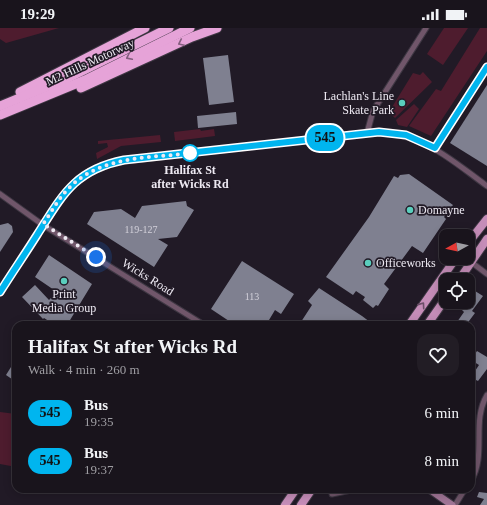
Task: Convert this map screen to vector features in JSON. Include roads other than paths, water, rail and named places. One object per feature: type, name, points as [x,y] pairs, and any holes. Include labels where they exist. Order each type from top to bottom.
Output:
[{"type":"highway","points":[[2,106],[20,92],[145,28]]},
{"type":"highway","name":"M2 Hills Motorway","points":[[2,106],[68,78],[170,28]]},
{"type":"highway","name":"M2 Hills Motorway","points":[[0,115],[85,80],[190,28]]},
{"type":"highway","points":[[26,105],[62,96],[217,28]]},
{"type":"main road","points":[[475,234],[487,219]]},
{"type":"main road","points":[[475,256],[487,238]]},
{"type":"main road","points":[[411,321],[451,265]]},
{"type":"main road","points":[[430,321],[439,308]]},
{"type":"main road","points":[[285,505],[293,493]]},
{"type":"main road","points":[[301,505],[309,493]]},
{"type":"main road","points":[[435,493],[453,505]]},
{"type":"street","points":[[367,133],[373,111],[426,28]]},
{"type":"street","points":[[435,148],[487,67]]},
{"type":"street","points":[[0,292],[43,224],[68,189],[86,173],[109,163],[367,133],[392,132],[406,135],[435,148],[487,186]]},
{"type":"street","name":"Wicks Road","points":[[0,194],[43,224],[198,321]]},
{"type":"street","points":[[475,265],[487,274]]},
{"type":"street","points":[[475,474],[481,457],[480,418],[487,395]]},
{"type":"street","points":[[332,494],[337,493]]},
{"type":"street","points":[[453,505],[463,493]]},
{"type":"place","name":"Lachlan's Line Skate Park","points":[[402,103]]},
{"type":"place","name":"Halifax St after Wicks Rd","points":[[190,153]]},
{"type":"place","name":"Domayne","points":[[410,210]]},
{"type":"place","name":"Officeworks","points":[[368,263]]},
{"type":"place","name":"Print Media Group","points":[[64,281]]}]
